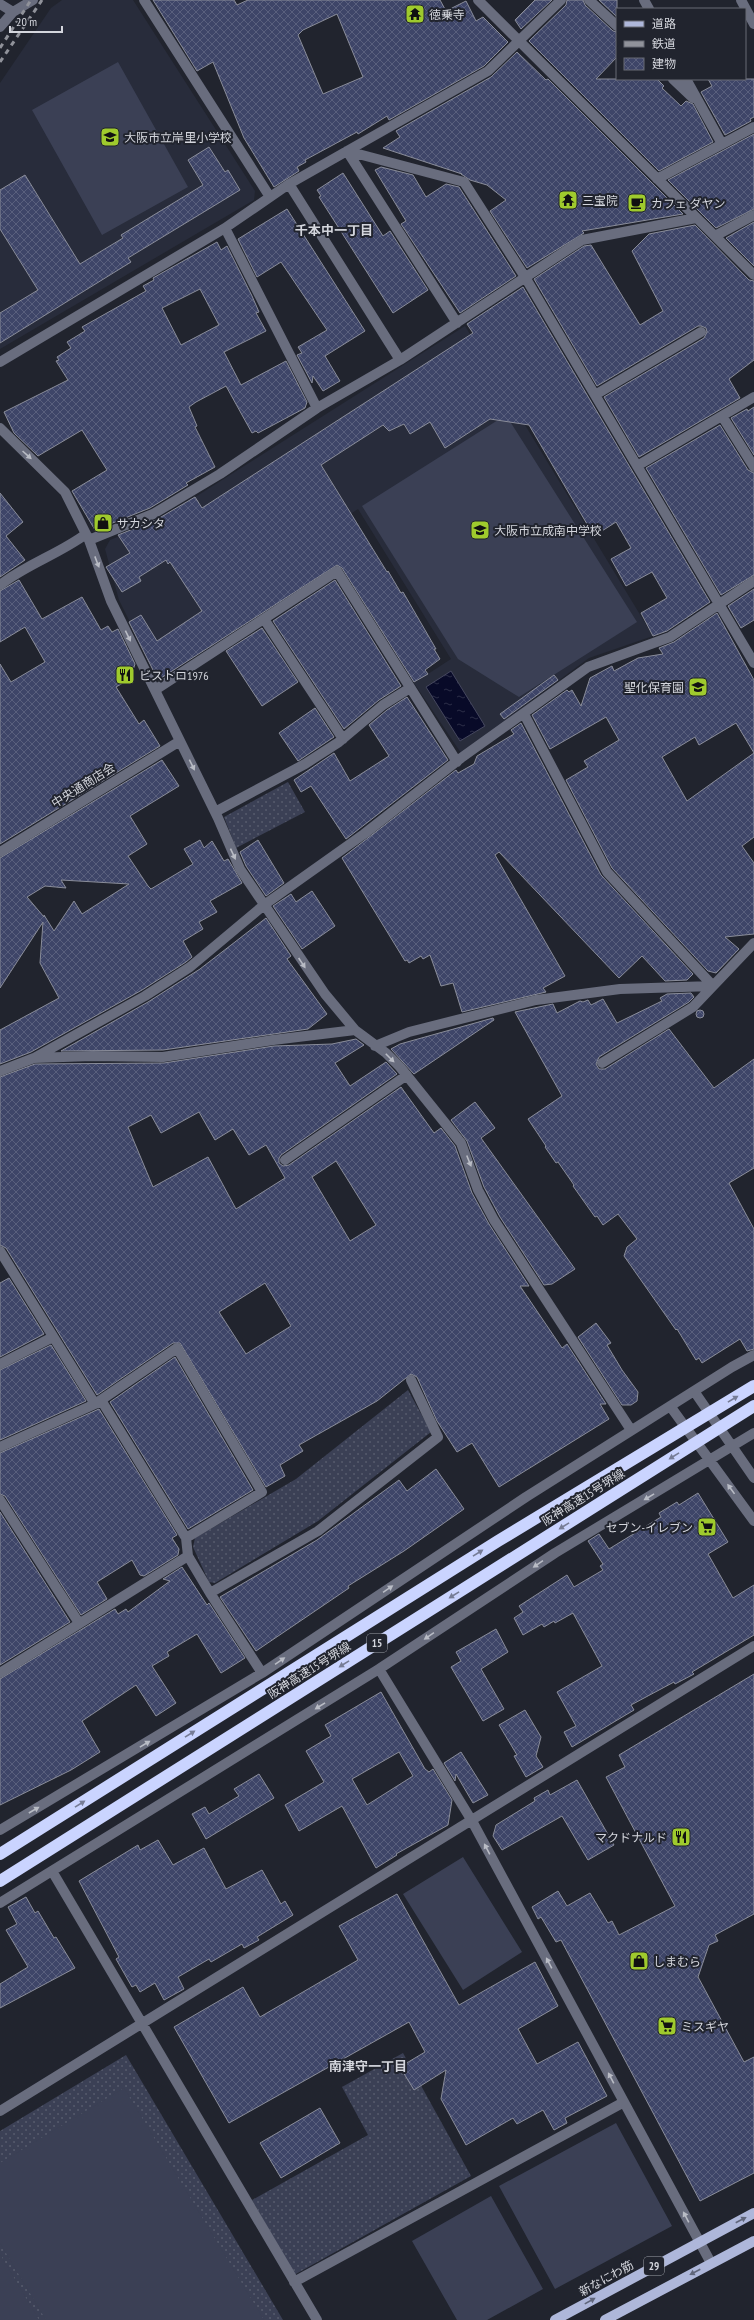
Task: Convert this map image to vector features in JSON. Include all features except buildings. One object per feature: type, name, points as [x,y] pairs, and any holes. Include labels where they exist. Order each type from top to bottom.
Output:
[{"type":"highway","name":"阪神高速15号堺線","points":[[0,1854],[498,1540],[754,1386]]},
{"type":"highway","name":"阪神高速15号堺線","points":[[0,1881],[754,1406]]},
{"type":"main road","name":"新なにわ筋","points":[[555,2320],[754,2213]]},
{"type":"main road","name":"29","points":[[605,2320],[754,2240]]},
{"type":"street","points":[[0,27],[13,12],[33,0]]},
{"type":"street","points":[[144,0],[270,197]]},
{"type":"street","points":[[478,0],[754,275]]},
{"type":"street","points":[[0,362],[225,228],[290,184],[488,71],[561,0]]},
{"type":"street","points":[[589,0],[616,25]]},
{"type":"street","points":[[0,4],[13,12]]},
{"type":"street","points":[[746,9],[754,24]]},
{"type":"street","points":[[674,80],[698,103]]},
{"type":"street","points":[[686,80],[722,144]]},
{"type":"street","points":[[657,179],[754,127]]},
{"type":"street","points":[[347,151],[464,182],[525,277],[754,663]]},
{"type":"street","points":[[347,151],[457,323]]},
{"type":"street","points":[[290,184],[400,360]]},
{"type":"street","points":[[715,236],[754,215]]},
{"type":"street","points":[[0,584],[10,577],[87,537],[153,514],[220,474],[317,408],[400,360],[582,240],[696,218]]},
{"type":"street","points":[[225,228],[317,408]]},
{"type":"street","points":[[595,395],[701,332]]},
{"type":"street","points":[[638,466],[754,397]]},
{"type":"street","points":[[722,416],[754,467]]},
{"type":"street","points":[[0,428],[62,488],[87,537],[111,601],[215,812],[240,870],[311,976],[355,1030],[386,1053],[407,1075],[461,1143],[478,1190],[494,1220],[631,1430]]},
{"type":"street","points":[[155,690],[337,571],[456,762]]},
{"type":"street","points":[[0,1071],[34,1058],[145,996],[190,967],[264,906],[353,842],[456,762],[588,667],[670,638],[754,581]]},
{"type":"street","points":[[264,619],[343,739]]},
{"type":"street","points":[[215,812],[305,764],[343,739],[383,705],[410,688]]},
{"type":"street","points":[[524,714],[607,872],[713,986]]},
{"type":"street","name":"中央通商店会","points":[[0,852],[180,741]]},
{"type":"street","points":[[602,1063],[694,1007],[754,943]]},
{"type":"street","points":[[375,1046],[409,1032],[536,1000],[620,989],[713,986]]},
{"type":"street","points":[[34,1058],[92,1056],[163,1057],[273,1040],[355,1030]]},
{"type":"street","points":[[285,1160],[407,1075]]},
{"type":"street","points":[[0,1251],[4,1268],[98,1402],[186,1538],[188,1556],[262,1673]]},
{"type":"street","points":[[0,1364],[53,1337]]},
{"type":"street","points":[[0,1446],[98,1402],[177,1348],[262,1492],[186,1538]]},
{"type":"street","points":[[0,1830],[262,1673],[526,1497],[631,1430],[754,1355]]},
{"type":"street","points":[[210,1593],[318,1531],[438,1437],[411,1380]]},
{"type":"street","points":[[694,1391],[754,1478]]},
{"type":"street","points":[[670,1406],[754,1521]]},
{"type":"street","points":[[0,1903],[379,1669],[555,1553],[754,1433]]},
{"type":"street","points":[[0,1500],[79,1623]]},
{"type":"street","points":[[0,1673],[188,1556]]},
{"type":"street","points":[[0,2111],[754,1646]]},
{"type":"street","points":[[379,1669],[472,1821],[711,2263]]},
{"type":"street","points":[[52,1871],[317,2320]]},
{"type":"street","points":[[294,2282],[624,2102]]},
{"type":"shaded area","name":"大阪市立岸里小学校","points":[[62,0],[133,0],[255,191],[254,200],[0,349],[0,83],[51,8]]},
{"type":"shaded area","points":[[118,62],[188,187],[102,235],[32,110]]},
{"type":"shaded area","name":"大阪市立成南中学校","points":[[465,326],[653,636],[589,658],[461,753],[414,683],[451,659],[358,509],[144,650],[119,600],[105,549],[110,540],[159,520]]},
{"type":"shaded area","points":[[506,415],[637,622],[519,697],[458,659],[362,506]]},
{"type":"shaded area","points":[[288,782],[305,812],[236,848],[224,817]]},
{"type":"shaded area","points":[[408,1390],[431,1432],[318,1521],[215,1583],[209,1582],[193,1547],[195,1538],[296,1479]]},
{"type":"shaded area","points":[[463,1857],[522,1952],[463,1990],[403,1894]]},
{"type":"shaded area","points":[[403,2053],[471,2176],[294,2275],[252,2200],[368,2135],[342,2087]]},
{"type":"shaded area","points":[[126,2055],[283,2320],[0,2320],[0,2131]]},
{"type":"shaded area","points":[[124,2088],[264,2320],[46,2320],[0,2243],[0,2163]]},
{"type":"shaded area","points":[[616,2123],[672,2226],[555,2289],[499,2186]]},
{"type":"shaded area","points":[[491,2196],[543,2289],[487,2320],[457,2320],[412,2241]]},
{"type":"shaded area","points":[[0,2254],[39,2320],[0,2320]]},
{"type":"water","points":[[451,671],[485,726],[460,741],[426,687]]},
{"type":"railway","points":[[0,48],[31,0]]},
{"type":"railway","points":[[0,62],[42,0]]},
{"type":"place","name":"徳乗寺","points":[[415,14]]},
{"type":"place","name":"大阪市立岸里小学校","points":[[110,137]]},
{"type":"place","name":"三宝院","points":[[568,200]]},
{"type":"place","name":"カフェ ダヤン","points":[[637,203]]},
{"type":"place","name":"サカシタ","points":[[103,523]]},
{"type":"place","name":"大阪市立成南中学校","points":[[480,530]]},
{"type":"place","name":"ビストロ1976","points":[[125,675]]},
{"type":"place","name":"聖化保育園","points":[[698,687]]},
{"type":"place","name":"セブン-イレブン","points":[[707,1527]]},
{"type":"place","name":"マクドナルド","points":[[681,1837]]},
{"type":"place","name":"しまむら","points":[[639,1961]]},
{"type":"place","name":"ミスギヤ","points":[[667,2026]]},
{"type":"district","name":"千本中一丁目","points":[[334,230]]},
{"type":"district","name":"南津守一丁目","points":[[368,2066]]}]
